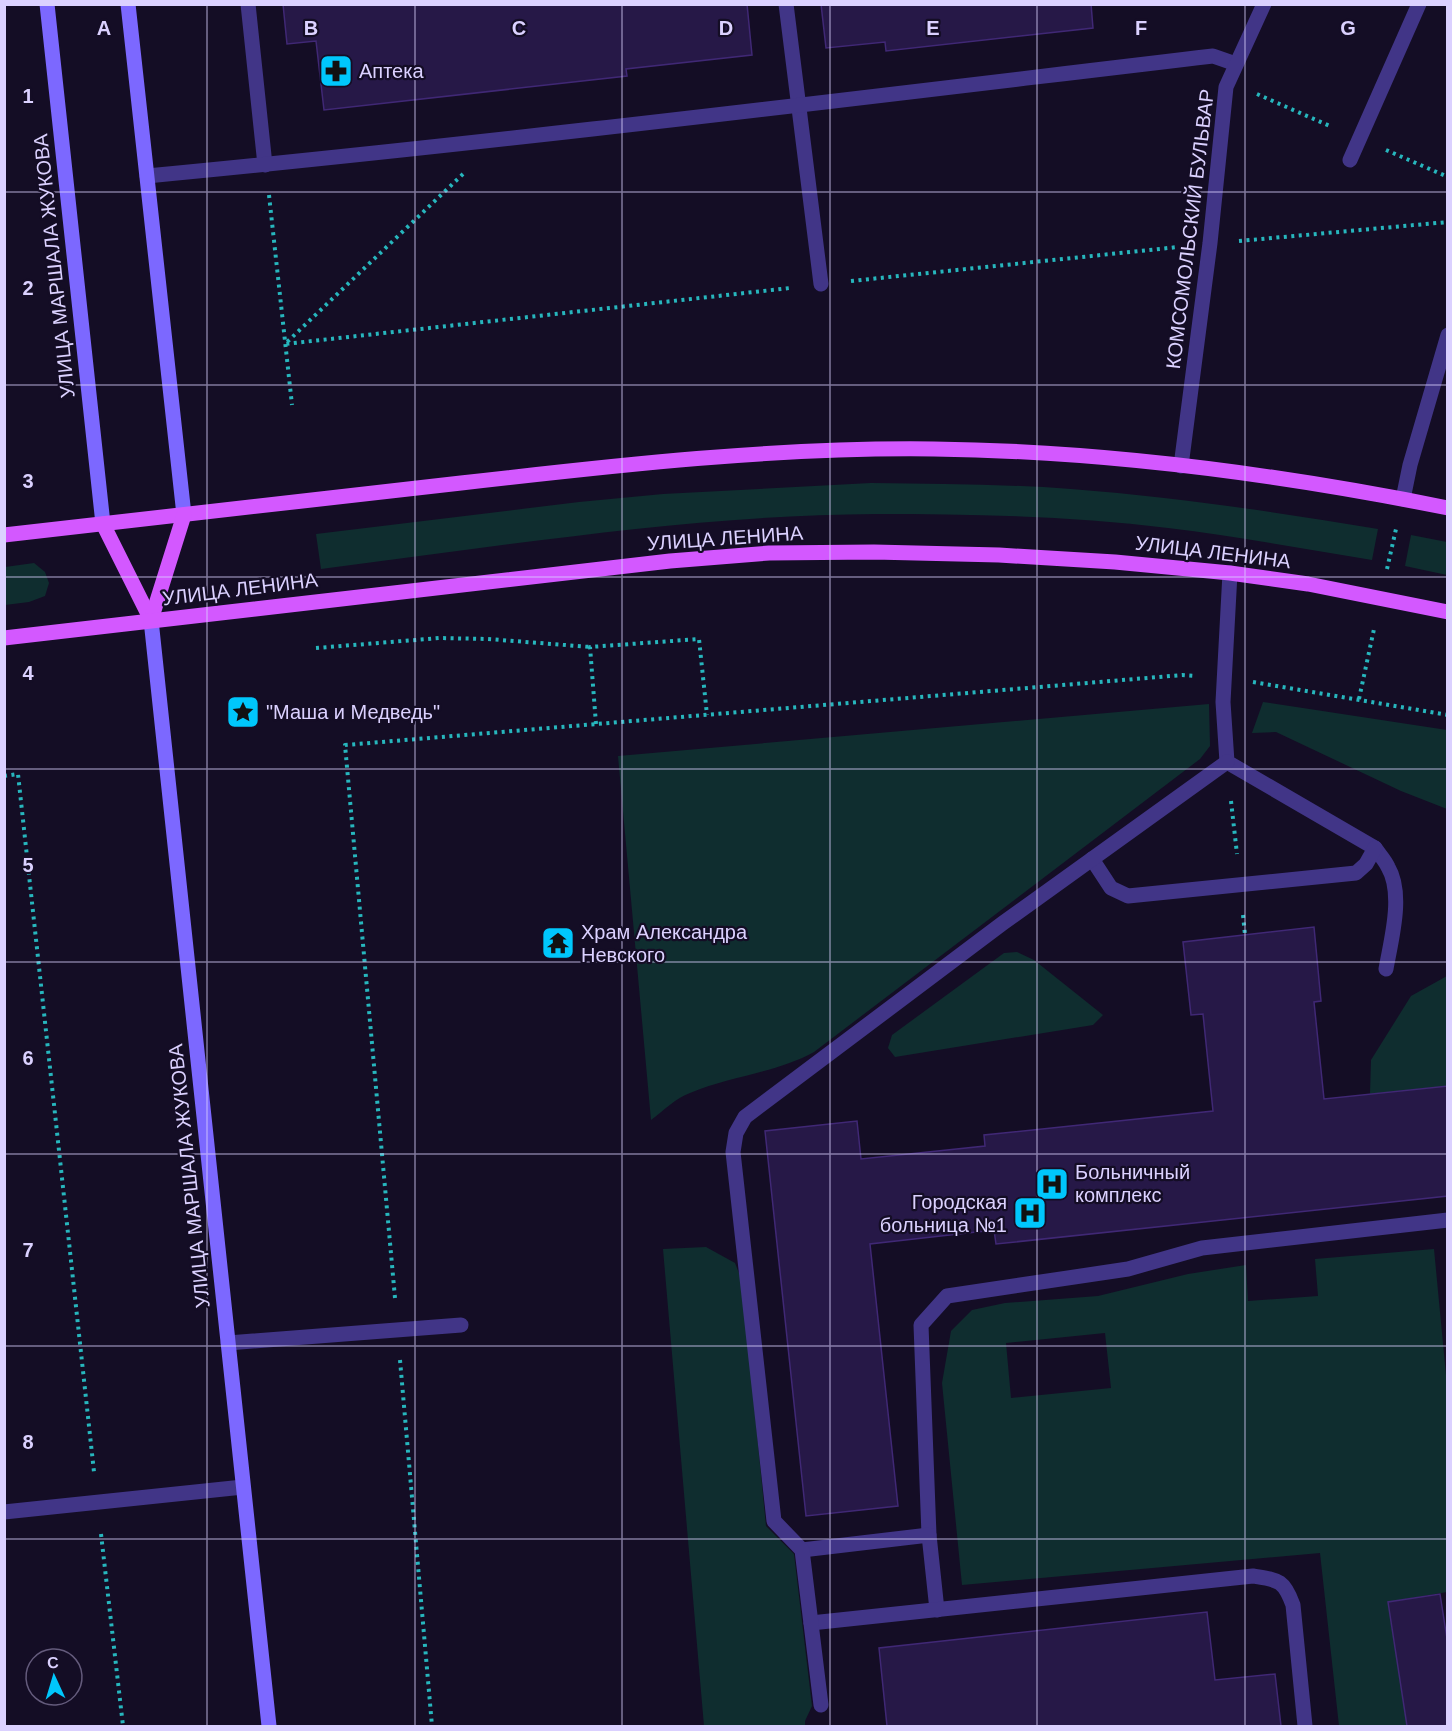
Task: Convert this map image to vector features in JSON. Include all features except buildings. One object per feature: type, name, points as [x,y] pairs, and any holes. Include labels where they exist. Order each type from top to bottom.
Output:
[{"type":"main road","name":"УЛИЦА МАРШАЛА ЖУКОВА","points":[[47,4],[103,524]]},
{"type":"main road","points":[[128,4],[184,515],[151,620]]},
{"type":"main road","points":[[4,535],[599,467],[800,452],[933,449],[1057,454],[1181,465],[1277,478],[1448,508]]},
{"type":"main road","points":[[103,524],[151,620]]},
{"type":"main road","name":"УЛИЦА ЛЕНИНА","points":[[4,638],[670,561],[769,553],[874,552],[999,555],[1115,562],[1230,573],[1317,586],[1448,612]]},
{"type":"main road","name":"УЛИЦА МАРШАЛА ЖУКОВА","points":[[151,620],[269,1726]]},
{"type":"street","points":[[248,4],[265,165]]},
{"type":"street","points":[[786,4],[821,284]]},
{"type":"street","name":"КОМСОМОЛЬСКИЙ БУЛЬВАР","points":[[1181,465],[1210,243],[1226,87],[1264,4]]},
{"type":"street","points":[[1350,160],[1419,4]]},
{"type":"street","points":[[147,176],[501,139],[1213,56],[1236,64]]},
{"type":"street","points":[[1403,499],[1410,465],[1448,334]]},
{"type":"street","points":[[1227,762],[1223,702],[1230,573]]},
{"type":"street","points":[[1227,762],[1375,848],[1390,869],[1396,894],[1386,969]]},
{"type":"street","points":[[821,1706],[802,1550],[774,1521],[733,1152],[736,1134],[745,1117],[1003,923],[1227,762]]},
{"type":"street","points":[[1092,859],[1111,888],[1128,896],[1356,873],[1366,864],[1375,848]]},
{"type":"street","points":[[937,1610],[929,1535],[921,1325],[947,1296],[1128,1269],[1202,1248],[1448,1220]]},
{"type":"street","points":[[228,1343],[461,1325]]},
{"type":"street","points":[[4,1512],[243,1487]]},
{"type":"street","points":[[802,1550],[929,1535]]},
{"type":"street","points":[[811,1623],[1253,1576],[1273,1579],[1286,1587],[1293,1605],[1305,1726]]},
{"type":"path","points":[[285,344],[501,139]]},
{"type":"path","points":[[265,165],[291,405]]},
{"type":"path","points":[[285,344],[1210,243],[1448,222]]},
{"type":"path","points":[[316,648],[440,638],[488,639],[590,647],[699,639],[706,715]]},
{"type":"path","points":[[590,647],[596,724]]},
{"type":"path","points":[[432,1726],[345,745],[1182,675],[1359,699],[1448,715]]},
{"type":"path","points":[[1227,762],[1245,935]]},
{"type":"path","points":[[4,776],[18,774],[123,1726]]},
{"type":"green space","points":[[871,483],[971,484],[1110,492],[1225,506],[1378,529],[1372,560],[1219,535],[1095,521],[949,514],[806,516],[597,533],[321,569],[316,534],[663,494]]},
{"type":"green space","points":[[1411,535],[1447,542],[1447,575],[1405,566]]},
{"type":"green space","points":[[34,563],[45,572],[49,583],[45,596],[29,602],[5,605],[5,567]]},
{"type":"green space","points":[[1263,702],[1447,730],[1447,809],[1401,791],[1276,732],[1252,733]]},
{"type":"green space","points":[[1209,704],[1210,746],[1200,759],[814,1052],[769,1070],[721,1082],[685,1095],[651,1120],[618,756]]},
{"type":"green space","points":[[1017,952],[1034,960],[1103,1015],[1093,1025],[895,1057],[888,1048],[892,1035],[1004,953]]},
{"type":"green space","points":[[1447,976],[1447,1086],[1370,1094],[1371,1060],[1411,996]]},
{"type":"green space","points":[[706,1247],[735,1263],[742,1281],[766,1526],[794,1554],[812,1706],[805,1726],[704,1726],[663,1249]]},
{"type":"green space","points":[[1434,1249],[1448,1396],[1447,1592],[1388,1602],[1407,1726],[1339,1726],[1320,1553],[962,1585],[942,1383],[951,1331],[972,1310],[1005,1303],[1098,1296],[1188,1274],[1246,1265],[1248,1301],[1318,1296],[1315,1259]],"holes":[[[1105,1333],[1111,1388],[1011,1398],[1006,1343]]]},
{"type":"place","name":"Аптека","points":[[336,71]]},
{"type":"place","name":"\"Маша и Медведь\"","points":[[243,712]]},
{"type":"place","name":"Храм Александра Невского","points":[[558,943]]},
{"type":"place","name":"Больничный комплекс","points":[[1052,1184]]},
{"type":"place","name":"Городская больница №1","points":[[1030,1213]]}]
